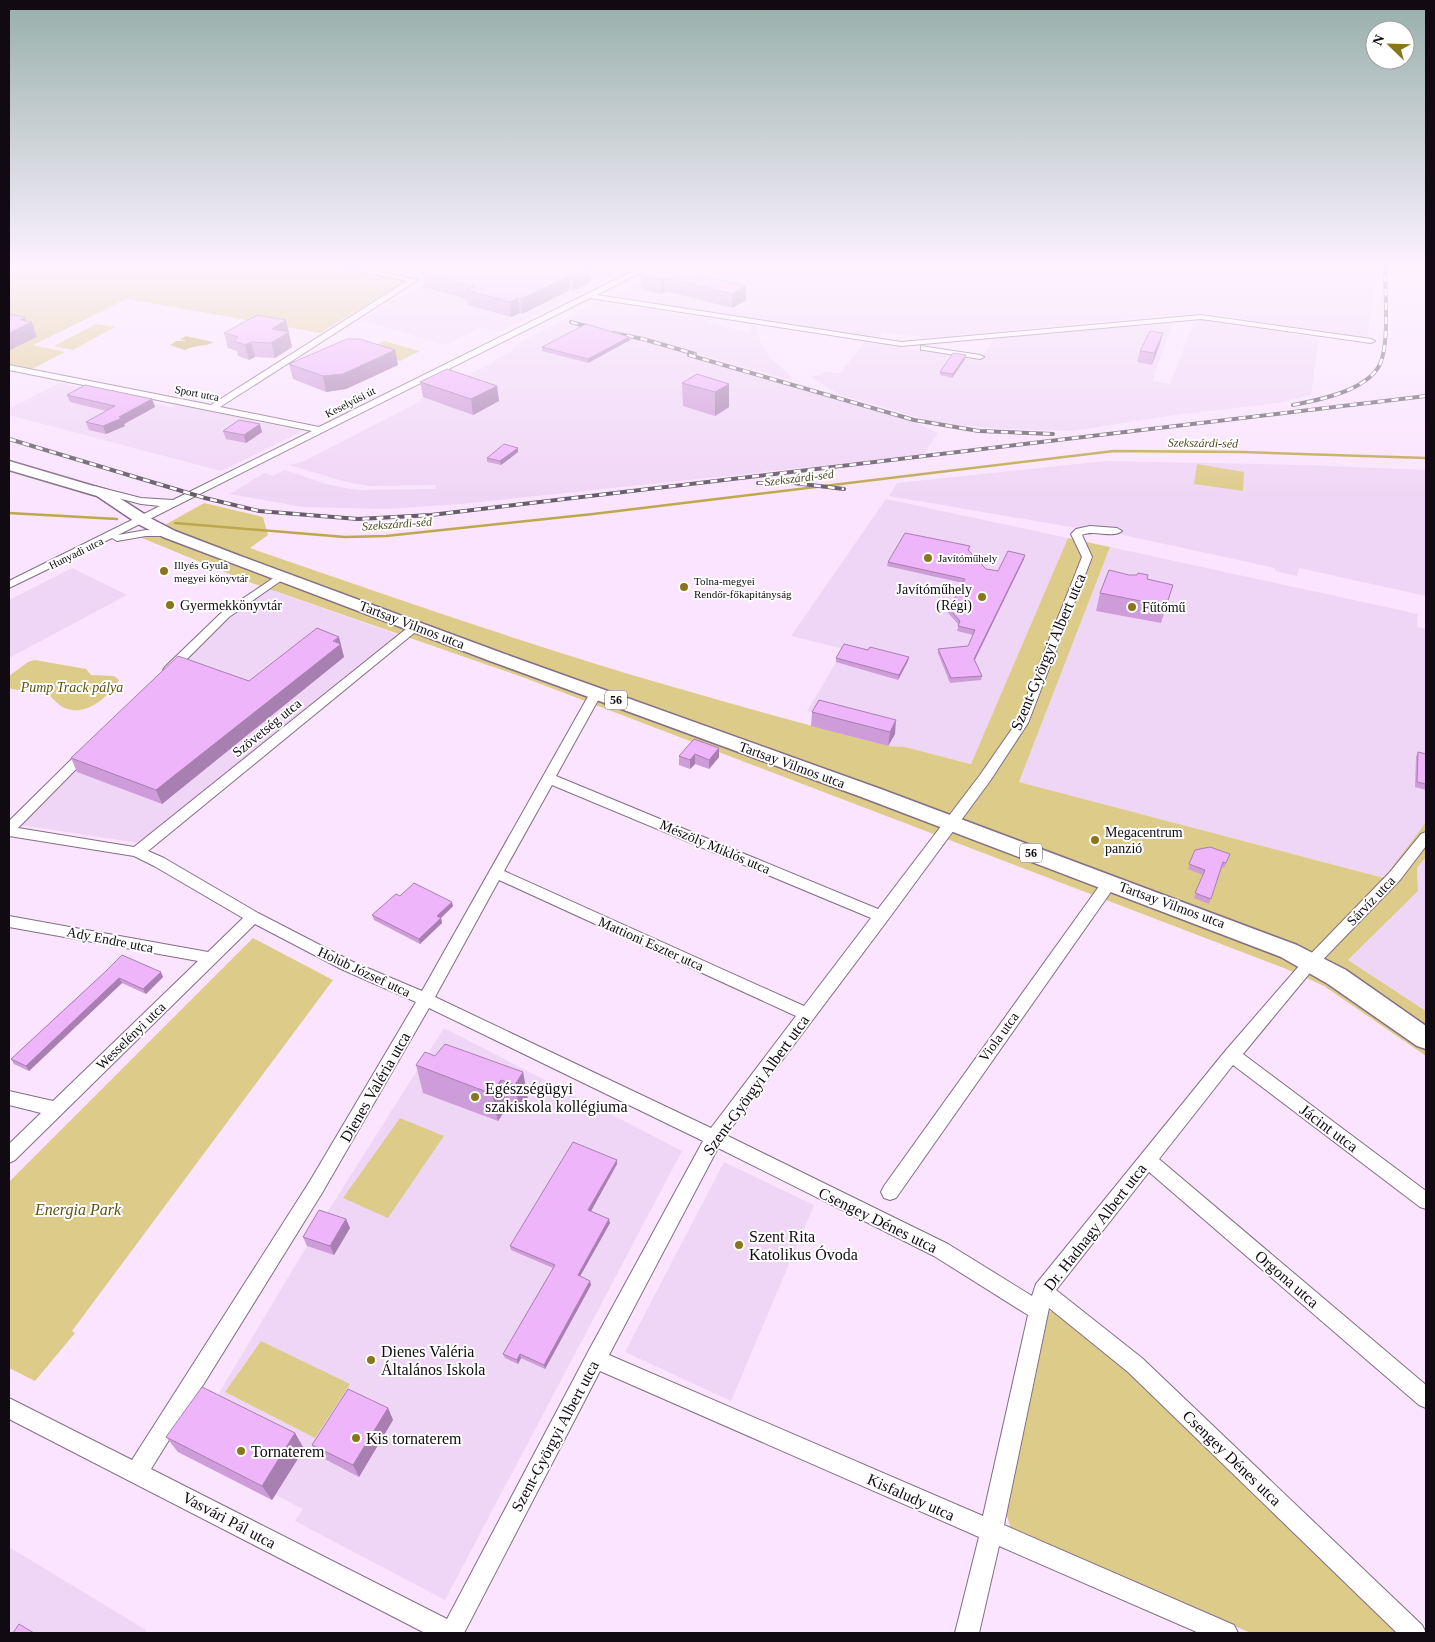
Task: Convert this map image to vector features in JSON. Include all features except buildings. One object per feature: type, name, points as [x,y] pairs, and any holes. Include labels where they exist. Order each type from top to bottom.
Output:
[{"type":"main road","name":"56","points":[[9,465],[92,489],[113,499],[143,520]]},
{"type":"main road","name":"Tartsay Vilmos utca","points":[[143,520],[170,534],[415,627],[951,823],[1263,940],[1312,962],[1426,1039]]},
{"type":"street","points":[[212,408],[315,343]]},
{"type":"street","name":"Keselyűsi út","points":[[143,520],[497,343]]},
{"type":"street","points":[[892,343],[980,357]]},
{"type":"street","points":[[901,344],[916,343]]},
{"type":"street","name":"Sport utca","points":[[9,367],[322,430]]},
{"type":"street","points":[[92,489],[114,493],[147,504],[160,504],[185,498]]},
{"type":"street","name":"Hunyadi utca","points":[[9,585],[143,520]]},
{"type":"street","points":[[1087,557],[1077,538],[1077,533],[1089,530],[1117,531]]},
{"type":"street","points":[[90,546],[132,535],[170,534]]},
{"type":"street","name":"Szent-Györgyi Albert utca","points":[[451,1633],[714,1138],[985,778],[1022,723],[1087,557]]},
{"type":"street","points":[[163,677],[225,615],[281,576]]},
{"type":"street","name":"Szövetség utca","points":[[136,852],[415,627]]},
{"type":"street","name":"Dienes Valéria utca","points":[[137,1472],[293,1226],[426,1000],[596,693]]},
{"type":"street","points":[[9,830],[93,746]]},
{"type":"street","name":"Mészöly Miklós utca","points":[[548,778],[882,916]]},
{"type":"street","name":"Holub József utca","points":[[9,830],[136,852],[159,862],[253,917],[346,965],[426,1000],[714,1138]]},
{"type":"street","name":"Sárvíz utca","points":[[1312,962],[1395,876],[1426,836]]},
{"type":"street","name":"Mattioni Eszter utca","points":[[496,873],[807,1014]]},
{"type":"street","name":"Viola utca","points":[[890,1192],[1110,882]]},
{"type":"street","name":"Wesselényi utca","points":[[9,1155],[253,917]]},
{"type":"street","name":"Ady Endre utca","points":[[9,921],[211,958]]},
{"type":"street","name":"Dr. Hadnagy Albert utca","points":[[967,1633],[991,1532],[1040,1301],[1148,1160],[1232,1055],[1312,962]]},
{"type":"street","name":"Jácint utca","points":[[1232,1055],[1426,1201]]},
{"type":"street","points":[[9,1098],[57,1109]]},
{"type":"street","name":"Csengey Dénes utca","points":[[714,1138],[1040,1301],[1135,1365],[1414,1633]]},
{"type":"street","name":"Orgona utca","points":[[1148,1160],[1426,1398]]},
{"type":"street","name":"Kisfaludy utca","points":[[595,1359],[1226,1633]]},
{"type":"street","name":"Vasvári Pál utca","points":[[9,1408],[451,1633]]},
{"type":"shaded area","points":[[174,343],[212,343],[185,350],[170,345]]},
{"type":"shaded area","points":[[520,343],[650,343],[745,370],[742,372],[915,422],[938,433],[923,455],[462,504],[387,509],[303,507],[230,494],[264,473],[273,476],[285,470],[326,484],[357,490],[435,489],[436,485],[370,486],[346,482],[289,465],[302,462],[421,401],[419,400],[423,397],[493,363],[496,359],[512,351],[514,346]]},
{"type":"shaded area","points":[[660,343],[761,343],[770,358],[794,378],[789,380]]},
{"type":"shaded area","points":[[864,343],[979,360],[992,343],[1166,343],[1152,381],[1170,384],[1186,343],[1318,343],[1311,395],[1278,403],[1174,415],[1072,431],[1006,429],[937,423],[838,394],[811,377],[826,372],[840,373]]},
{"type":"shaded area","points":[[60,383],[171,407],[176,404],[302,431],[221,471],[9,415],[9,409]]},
{"type":"shaded area","points":[[1105,461],[1305,465],[1426,470],[1426,596],[1299,568],[1297,576],[1275,571],[1275,568],[1086,527],[1077,528],[889,496],[897,483]]},
{"type":"shaded area","points":[[886,499],[1068,538],[972,764],[905,747],[888,746],[811,726],[818,714],[807,711],[844,649],[791,636]]},
{"type":"shaded area","points":[[1110,547],[1418,614],[1417,627],[1426,629],[1426,822],[1384,878],[1019,782]]},
{"type":"shaded area","points":[[72,568],[127,595],[9,658],[9,600]]},
{"type":"shaded area","points":[[268,589],[401,636],[139,843],[20,825],[231,613]]},
{"type":"shaded area","points":[[1426,857],[1426,1011],[1348,960],[1418,891],[1417,868]]},
{"type":"shaded area","name":"Dienes Valéria Általános Iskola","points":[[444,1028],[682,1151],[445,1600],[295,1521],[303,1509],[276,1495],[272,1500],[178,1452],[213,1403],[323,1219]]},
{"type":"shaded area","name":"Szent Rita Katolikus Óvoda","points":[[724,1162],[814,1205],[731,1401],[625,1352]]},
{"type":"shaded area","points":[[9,1547],[146,1630],[144,1633],[9,1633]]},
{"type":"green space","points":[[9,343],[38,343],[33,345],[65,352],[32,369],[9,364]]},
{"type":"green space","points":[[60,343],[86,343],[73,350],[54,346]]},
{"type":"green space","points":[[380,343],[390,343],[420,351],[400,361],[364,350]]},
{"type":"green space","points":[[1197,464],[1244,472],[1243,491],[1194,484]]},
{"type":"green space","points":[[204,503],[263,517],[268,535],[250,548],[407,602],[564,654],[697,694],[888,746],[905,747],[971,764],[1068,538],[1110,547],[1019,782],[1384,878],[1426,822],[1426,857],[1417,868],[1418,891],[1348,960],[1426,1011],[1426,1056],[1324,986],[1284,968],[525,678],[249,582],[142,538]]},
{"type":"green space","name":"Pump Track pálya","points":[[35,660],[86,669],[91,675],[114,676],[119,680],[109,693],[94,705],[78,710],[69,710],[44,692],[9,688],[9,676],[28,662]]},
{"type":"green space","name":"Energia Park","points":[[253,938],[333,980],[72,1331],[75,1333],[35,1381],[9,1368],[9,1182]]},
{"type":"green space","points":[[400,1118],[444,1136],[388,1218],[343,1198]]},
{"type":"green space","points":[[1049,1311],[1056,1313],[1099,1344],[1261,1490],[1407,1633],[1251,1633],[1011,1530],[1006,1512]]},
{"type":"green space","points":[[261,1341],[350,1384],[315,1438],[225,1392]]},
{"type":"waterway","name":"Szekszárdi-séd","points":[[175,523],[345,537],[386,536],[593,514],[1114,451],[1242,452],[1426,458]]},
{"type":"waterway","name":"Szekszárdi-séd","points":[[9,513],[117,519]]},
{"type":"railway","points":[[656,343],[695,354]]},
{"type":"railway","points":[[1293,405],[1328,397],[1363,382],[1379,366],[1385,343]]},
{"type":"railway","points":[[689,355],[914,420],[979,431],[1053,434]]},
{"type":"railway","points":[[9,439],[205,498],[259,511],[358,519],[431,515],[1426,396]]},
{"type":"railway","points":[[758,483],[794,483],[844,489]]},
{"type":"place","name":"Javítóműhely","points":[[928,558]]},
{"type":"place","name":"Illyés Gyula megyei könyvtár","points":[[164,571]]},
{"type":"place","name":"Tolna-megyei Rendőr-főkapitányság","points":[[684,587]]},
{"type":"place","name":"Javítóműhely (Régi)","points":[[982,597]]},
{"type":"place","name":"Gyermekkönyvtár","points":[[170,605]]},
{"type":"place","name":"Fűtőmű","points":[[1132,607]]},
{"type":"place","name":"Megacentrum panzió","points":[[1095,840]]},
{"type":"place","name":"Egészségügyi szakiskola kollégiuma","points":[[475,1097]]},
{"type":"place","name":"Szent Rita Katolikus Óvoda","points":[[739,1245]]},
{"type":"place","name":"Dienes Valéria Általános Iskola","points":[[371,1360]]},
{"type":"place","name":"Kis tornaterem","points":[[356,1438]]},
{"type":"place","name":"Tornaterem","points":[[241,1451]]}]
